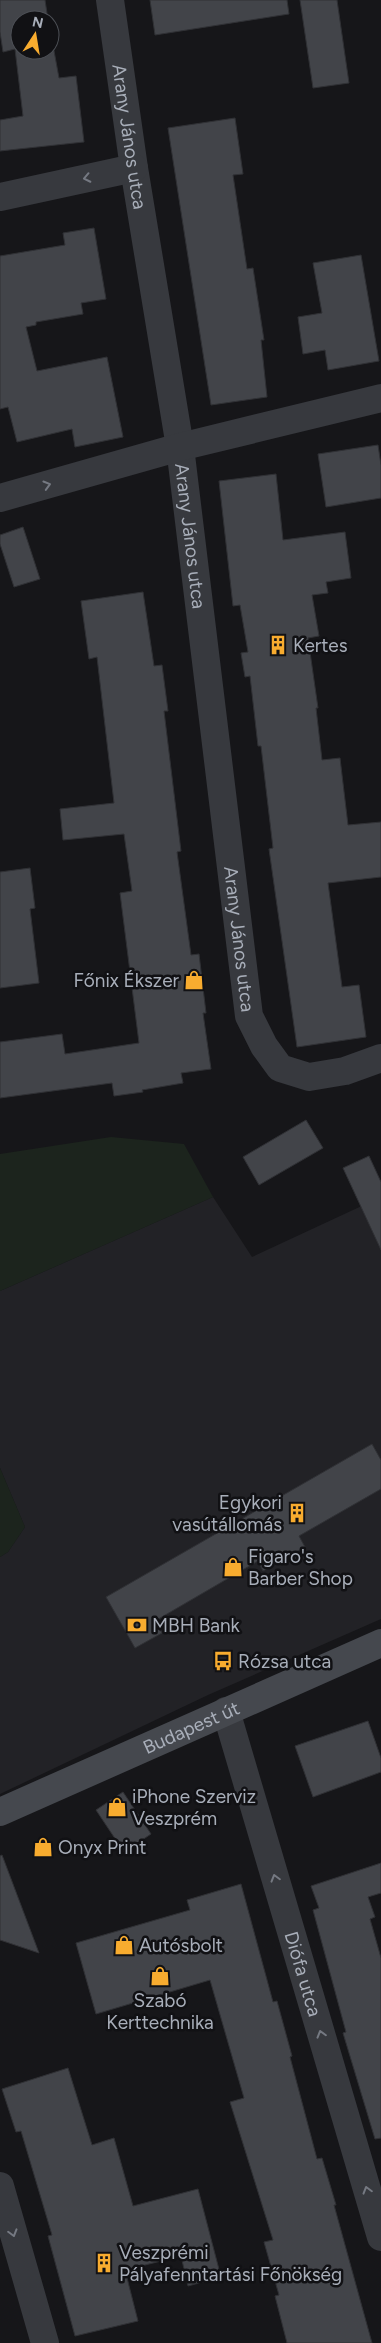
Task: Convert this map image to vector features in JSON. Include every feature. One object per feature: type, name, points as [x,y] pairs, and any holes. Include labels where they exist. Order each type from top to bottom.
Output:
[{"type":"main road","name":"Budapest út","points":[[0,1812],[381,1643]]},
{"type":"street","name":"Arany János utca","points":[[110,0],[134,168],[180,447],[249,1016],[264,1046],[280,1068],[309,1078],[345,1071],[381,1058]]},
{"type":"street","points":[[0,197],[134,168]]},
{"type":"street","points":[[0,498],[180,447],[381,398]]},
{"type":"street","name":"Diófa utca","points":[[226,1711],[381,2237]]},
{"type":"street","points":[[0,2186],[45,2343]]},
{"type":"shaded area","points":[[111,1137],[184,1144],[213,1197],[0,1291],[0,1154]]},
{"type":"shaded area","points":[[213,1197],[252,1257],[381,1197],[381,1619],[208,1695],[0,1794],[0,1557],[8,1552],[25,1527],[0,1468],[0,1291]]},
{"type":"shaded area","points":[[0,1468],[25,1527],[8,1552],[0,1557]]},
{"type":"building","points":[[0,0],[45,0],[46,10],[10,10],[10,50],[3,52],[0,32]]},
{"type":"building","points":[[150,0],[287,0],[289,14],[155,35]]},
{"type":"building","points":[[300,0],[337,0],[349,83],[313,88]]},
{"type":"building","points":[[16,60],[56,60],[59,78],[76,76],[84,142],[0,151],[0,120],[23,116]]},
{"type":"building","points":[[235,118],[243,174],[233,175],[247,269],[253,268],[264,340],[261,340],[267,397],[211,405],[168,128]]},
{"type":"building","points":[[94,228],[106,299],[81,303],[83,314],[36,322],[36,325],[26,327],[37,371],[107,357],[123,437],[75,447],[72,429],[17,442],[8,407],[0,409],[0,256],[65,245],[63,233]]},
{"type":"building","points":[[361,255],[379,361],[328,370],[325,350],[303,354],[298,317],[322,313],[313,263]]},
{"type":"building","points":[[378,445],[381,465],[381,498],[326,507],[318,454]]},
{"type":"building","points":[[276,474],[283,540],[345,532],[351,578],[326,582],[328,593],[312,595],[319,636],[308,638],[318,708],[316,708],[322,760],[340,758],[348,825],[381,822],[381,877],[328,883],[342,987],[359,985],[366,1037],[297,1047],[269,849],[273,848],[261,746],[258,746],[250,676],[245,677],[241,653],[248,652],[240,605],[233,606],[219,481]]},
{"type":"building","points":[[23,527],[40,579],[14,587],[0,544],[0,535]]},
{"type":"building","points":[[143,592],[154,666],[162,665],[168,711],[164,711],[181,851],[177,852],[191,955],[199,954],[206,1013],[203,1013],[211,1069],[181,1073],[183,1083],[114,1096],[112,1083],[0,1098],[0,1042],[62,1034],[65,1054],[139,1043],[120,893],[132,891],[124,834],[63,840],[60,809],[114,803],[97,657],[89,659],[81,601]]},
{"type":"building","points":[[30,868],[35,908],[30,909],[39,983],[0,988],[0,872]]},
{"type":"building","points":[[306,1120],[323,1148],[259,1185],[243,1157]]},
{"type":"building","points":[[369,1156],[381,1182],[381,1250],[343,1168]]},
{"type":"building","name":"Egykori vasútállomás","points":[[372,1444],[381,1460],[381,1489],[299,1536],[305,1547],[263,1571],[258,1561],[155,1621],[162,1633],[135,1648],[106,1597]]},
{"type":"building","points":[[368,1721],[381,1758],[381,1772],[313,1797],[295,1746]]},
{"type":"building","points":[[123,1792],[151,1834],[124,1852],[96,1810]]},
{"type":"building","points":[[2,1855],[39,1953],[0,1940],[0,1856]]},
{"type":"building","points":[[381,1863],[381,1893],[368,1897],[375,1917],[370,1919],[381,1958],[381,2138],[375,2139],[343,2033],[346,2032],[313,1910],[319,1908],[311,1886]]},
{"type":"building","points":[[241,1884],[273,2002],[277,2001],[317,2159],[322,2158],[336,2205],[334,2205],[372,2343],[287,2343],[275,2296],[279,2295],[264,2242],[273,2240],[230,2102],[244,2098],[210,1980],[96,2014],[76,1943],[190,1910],[187,1900]]},
{"type":"building","points":[[68,2068],[92,2145],[114,2138],[133,2206],[198,2189],[221,2277],[188,2286],[181,2256],[125,2270],[138,2321],[75,2336],[48,2236],[52,2235],[21,2131],[16,2132],[2,2089]]},
{"type":"place","name":"Kertes","points":[[278,645]]},
{"type":"place","name":"Főnix Ékszer","points":[[194,980]]},
{"type":"place","name":"Egykori vasútállomás","points":[[297,1513]]},
{"type":"place","name":"Figaro's Barber Shop","points":[[233,1567]]},
{"type":"place","name":"MBH Bank","points":[[137,1625]]},
{"type":"place","name":"Rózsa utca","points":[[223,1661]]},
{"type":"place","name":"iPhone Szerviz Veszprém","points":[[117,1807]]},
{"type":"place","name":"Onyx Print","points":[[43,1847]]},
{"type":"place","name":"Autósbolt","points":[[124,1945]]},
{"type":"place","name":"Szabó Kerttechnika","points":[[160,1976]]},
{"type":"place","name":"Veszprémi Pályafenntartási Főnökség","points":[[104,2263]]}]
